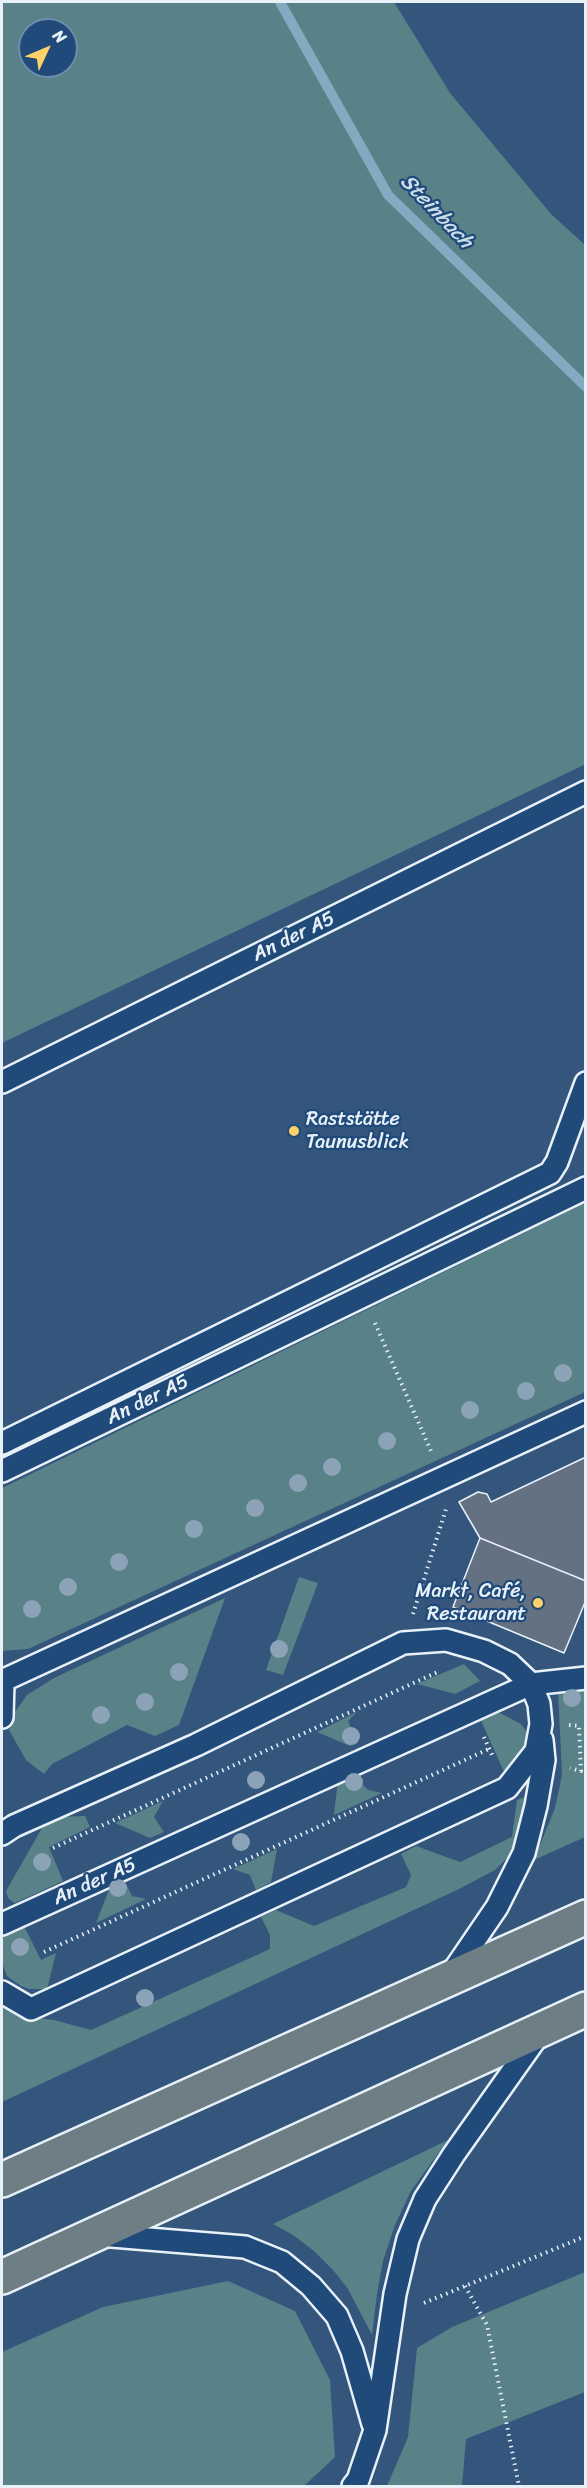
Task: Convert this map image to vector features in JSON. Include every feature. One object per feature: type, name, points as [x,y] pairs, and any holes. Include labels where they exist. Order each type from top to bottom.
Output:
[{"type":"highway","points":[[2,2180],[585,1917]]},
{"type":"highway","points":[[2,2277],[585,2009]]},
{"type":"lane","name":"An der A5","points":[[2,1082],[585,792]]},
{"type":"lane","points":[[2,1443],[550,1173],[557,1162],[585,1083]]},
{"type":"lane","name":"An der A5","points":[[2,1471],[585,1188]]},
{"type":"lane","points":[[2,1717],[2,1682],[585,1412]]},
{"type":"lane","points":[[2,1834],[14,1826],[196,1745],[403,1643],[446,1640],[484,1651],[510,1664],[531,1684],[539,1704],[544,1760],[536,1806],[524,1853],[497,1907],[447,1980]]},
{"type":"lane","name":"An der A5","points":[[2,1924],[531,1684],[585,1678]]},
{"type":"lane","points":[[2,1992],[31,2009],[507,1788],[536,1751],[541,1724]]},
{"type":"lane","points":[[353,2487],[358,2480],[375,2430],[408,2239],[425,2199],[543,2028]]},
{"type":"lane","points":[[96,2234],[245,2247],[282,2262],[311,2286],[337,2316],[352,2351],[375,2430]]},
{"type":"path","points":[[53,1848],[484,1651]]},
{"type":"path","points":[[472,1712],[507,1788]]},
{"type":"path","points":[[44,1952],[489,1749]]},
{"type":"path","points":[[393,2316],[585,2236]]},
{"type":"path","points":[[465,2286],[487,2325],[519,2487]]},
{"type":"green space","points":[[2,2],[394,2],[450,93],[551,214],[585,245],[586,764],[2,1043]]},
{"type":"green space","points":[[585,1203],[585,1392],[28,1649],[2,1651],[2,1488]]},
{"type":"green space","points":[[299,1577],[318,1583],[283,1675],[266,1670]]},
{"type":"green space","points":[[225,1598],[179,1725],[155,1736],[127,1725],[52,1764],[44,1774],[26,1760],[9,1730],[14,1713],[27,1695],[54,1678]]},
{"type":"green space","points":[[464,1664],[480,1681],[455,1694],[417,1684]]},
{"type":"green space","points":[[558,1690],[585,1690],[585,1837],[534,1860],[555,1808],[562,1775]]},
{"type":"green space","points":[[357,1712],[348,1721],[358,1743],[350,1746],[317,1732]]},
{"type":"green space","points":[[500,1713],[521,1724],[529,1735],[527,1751],[505,1774],[478,1714]]},
{"type":"green space","points":[[350,1772],[368,1790],[382,1793],[334,1815],[338,1779]]},
{"type":"green space","points":[[533,1794],[521,1837],[511,1854],[495,1870],[459,1889],[2,2102],[2,2005],[17,2016],[54,2020],[91,2030],[270,1949],[270,1935],[261,1917],[276,1910],[314,1926],[406,1887],[411,1875],[401,1854],[416,1846],[460,1862],[512,1837],[517,1800]]},
{"type":"green space","points":[[163,1801],[154,1817],[164,1832],[150,1838],[115,1823]]},
{"type":"green space","points":[[85,1816],[90,1827],[49,1847],[63,1881],[15,1903],[8,1898],[6,1891],[42,1828],[61,1817]]},
{"type":"green space","points":[[277,1849],[271,1882],[256,1890],[250,1875],[233,1869]]},
{"type":"green space","points":[[124,1880],[132,1896],[146,1899],[96,1923],[112,1882]]},
{"type":"green space","points":[[24,1926],[41,1960],[56,1953],[47,1989],[29,1989],[21,1986],[7,1976],[2,1963],[2,1935]]},
{"type":"green space","points":[[448,2140],[411,2191],[395,2225],[383,2261],[372,2335],[348,2289],[333,2270],[314,2251],[293,2235],[273,2224]]},
{"type":"green space","points":[[585,2272],[585,2392],[466,2439],[462,2486],[387,2486],[408,2437],[417,2348],[452,2327]]},
{"type":"green space","points":[[228,2281],[295,2311],[330,2380],[335,2457],[304,2486],[2,2486],[2,2352],[103,2307]]},
{"type":"building","points":[[586,1457],[586,1581],[480,1538],[459,1502],[478,1492],[487,1494],[491,1502]]},
{"type":"building","points":[[480,1538],[586,1581],[586,1600],[564,1653],[453,1607]]},
{"type":"waterway","name":"Steinbach","points":[[280,2],[388,195],[586,387]]},
{"type":"place","name":"Raststätte Taunusblick","points":[[294,1131]]},
{"type":"place","name":"Markt, Café, Restaurant","points":[[538,1603]]}]
